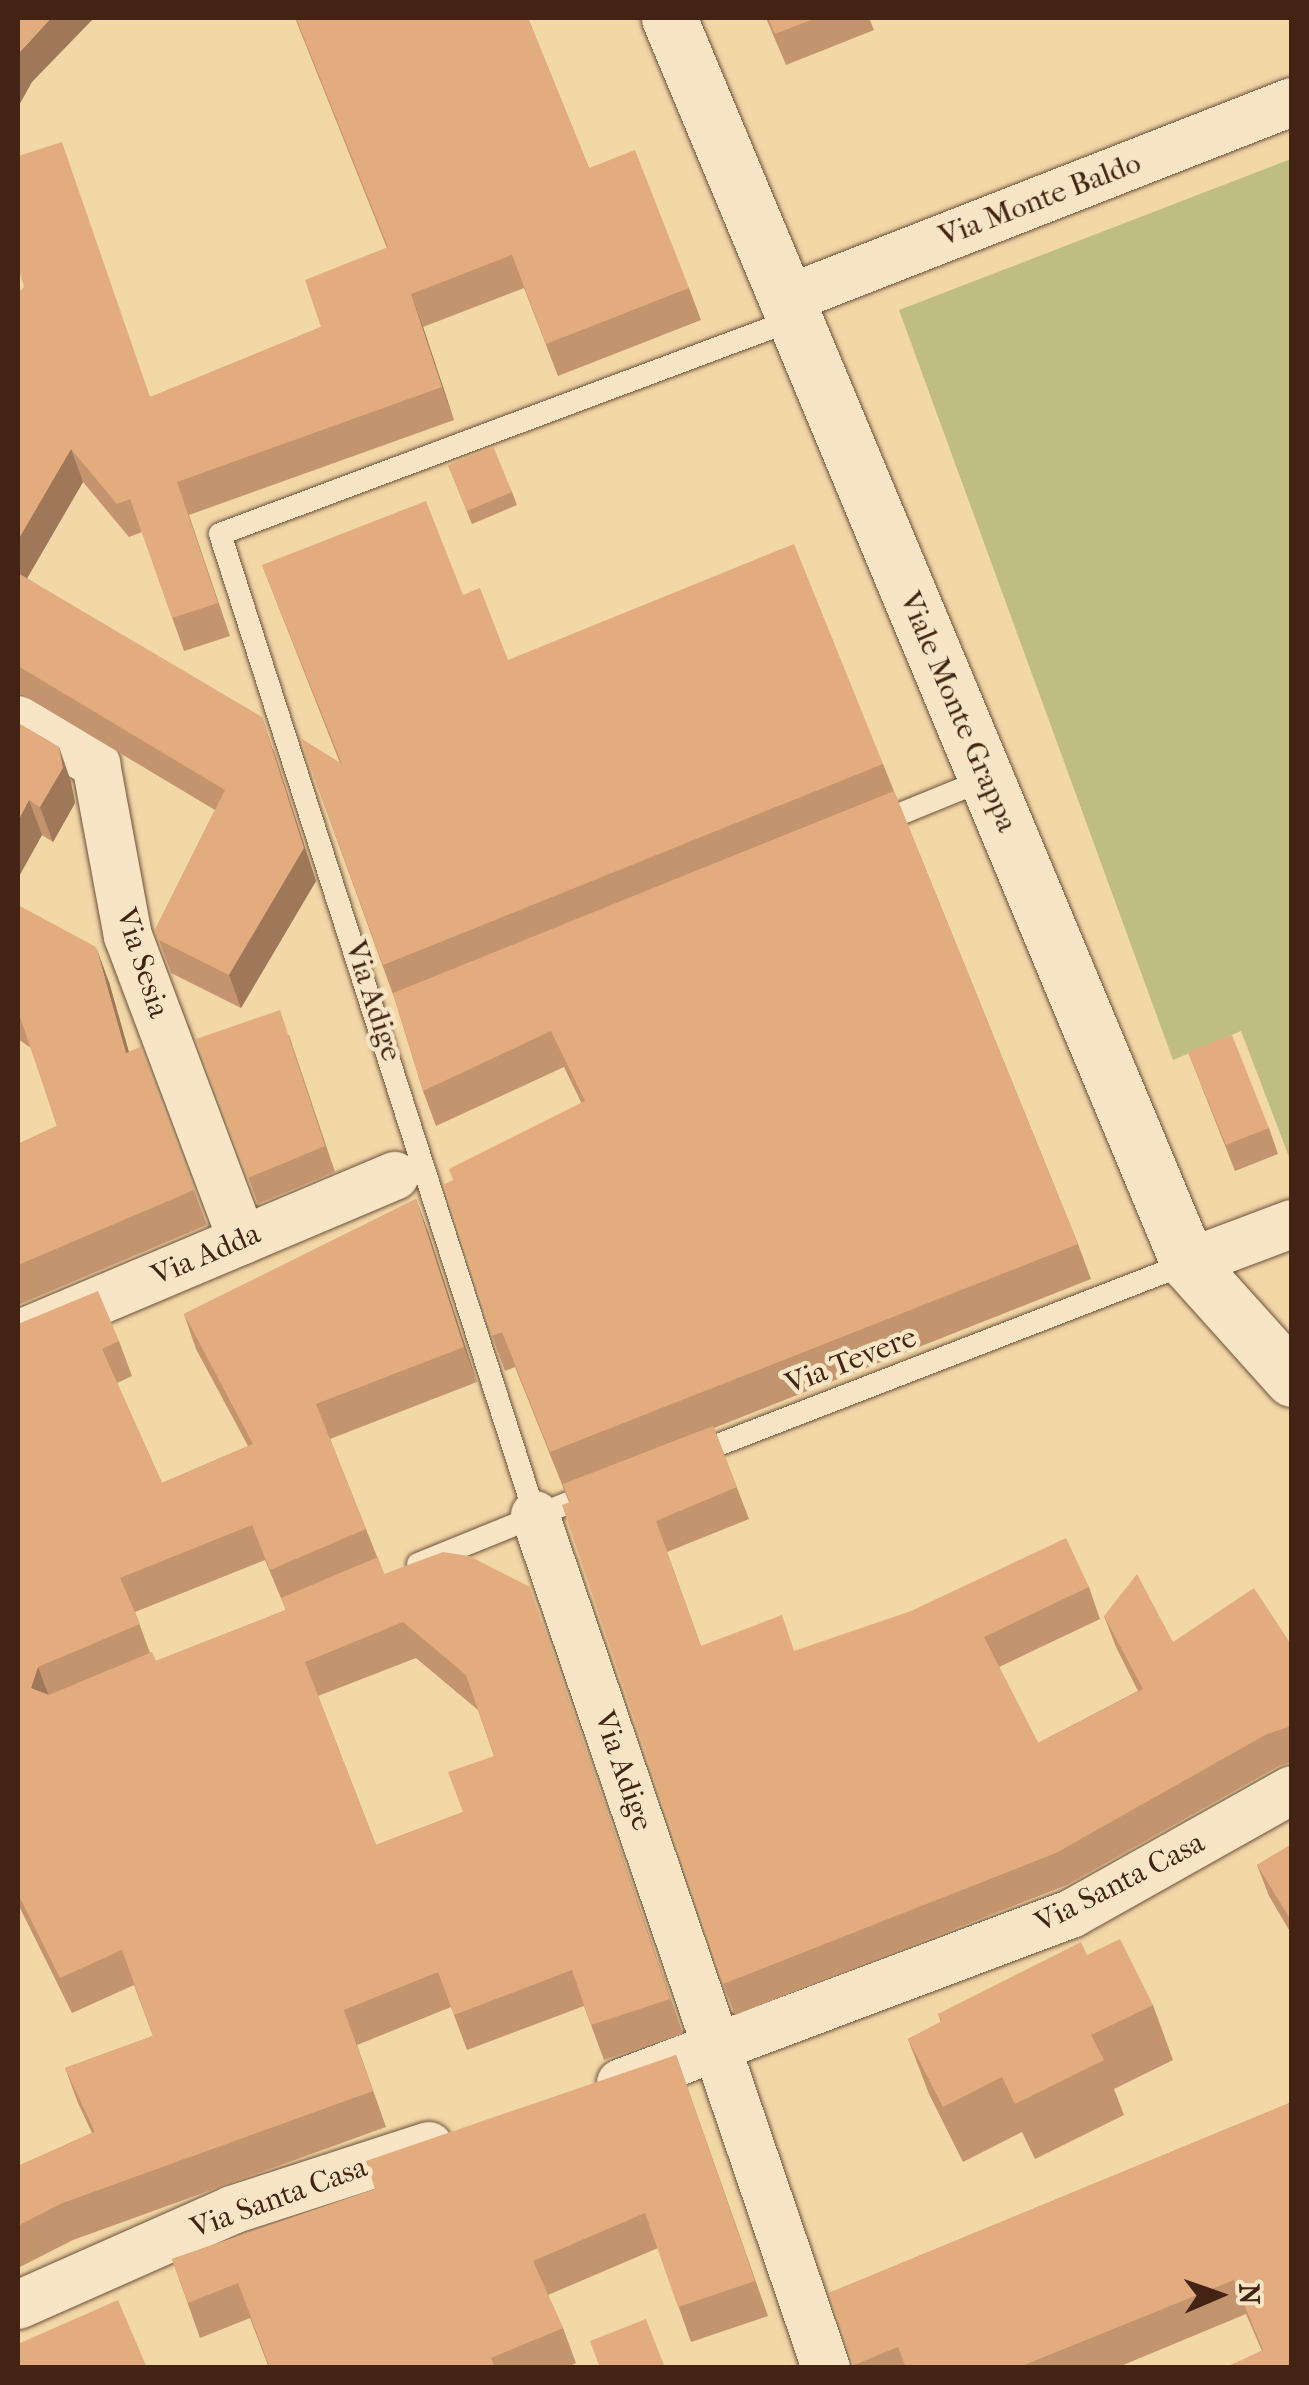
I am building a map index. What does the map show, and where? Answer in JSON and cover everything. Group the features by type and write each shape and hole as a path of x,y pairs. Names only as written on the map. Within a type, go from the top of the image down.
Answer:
{"street":[{"name":"Viale Monte Grappa","path":"668,18 1188,1263 1292,1379"},
{"name":"Via Monte Baldo","path":"792,309 1292,102"},
{"name":"Via Sesia","path":"18,720 96,764 128,936 242,1240"},
{"name":"Via Adda","path":"18,1336 395,1176"},
{"path":"1188,1263 1292,1224"},
{"name":"Via Adige","path":"536,1515 719,2051"},
{"name":"Via Santa Casa","path":"569,2100 719,2051 1070,1914 1292,1790"},
{"path":"719,2051 826,2368"},
{"name":"Via Santa Casa","path":"18,2306 232,2210 475,2131"}],"lane":[{"name":"Via Adige","path":"536,1515 390,1020 220,534 792,309"},
{"path":"858,831 986,779"},
{"name":"Via Tevere","path":"666,1465 1188,1263"},
{"path":"388,1577 610,1486"}],"shaded area":[{"path":"1291,159 1291,1162 1241,1031 1173,1060 899,310"}],"building":[{"path":"18,18 51,18 18,54"},
{"path":"296,18 528,18 589,168 635,150 689,288 546,344 512,255 411,294 442,387 177,482 218,603 172,618 130,499 117,504 71,449 18,540 18,293 24,287 18,267 18,156 62,142 150,397 321,327 305,280 388,247"},
{"path":"768,18 816,18 775,34"},
{"path":"493,446 512,492 467,511 448,465"},
{"path":"426,501 463,595 480,588 508,660 794,544 883,764 383,965 300,738 342,764 262,565"},
{"path":"18,573 262,717 304,848 229,975 159,940 155,930 225,790 18,666"},
{"path":"18,723 59,747 63,768 40,807 29,800 18,821"},
{"path":"894,791 1078,1244 550,1452 502,1332 492,1336 443,1185 453,1180 449,1169 585,1101 551,1031 423,1091 393,993"},
{"path":"18,905 96,947 126,1053 141,1047 194,1190 18,1265 18,1144 57,1126 18,1013"},
{"path":"280,1010 325,1146 248,1178 196,1039"},
{"path":"1232,1035 1269,1128 1226,1145 1188,1052"},
{"path":"416,1199 464,1347 316,1404 366,1529 270,1570 252,1525 120,1578 140,1624 38,1667 31,1688 49,1695 152,1652 156,1661 286,1610 281,1598 378,1557 384,1574 443,1552 469,1556 530,1587 670,1999 591,2025 572,1970 454,2015 438,1972 344,2010 373,2091 60,2204 18,2226 18,2166 95,2132 65,2068 153,2036 122,1950 60,1978 18,1894 18,1324 98,1291 119,1341 102,1349 162,1483 253,1444 184,1314","holes":["403,1622 466,1675 494,1756 448,1772 463,1812 376,1845 305,1662"]},
{"path":"713,1426 737,1487 656,1521 701,1646 782,1615 794,1651 911,1611 1066,1538 1089,1587 984,1637 1038,1743 1143,1689 1104,1616 1137,1574 1173,1642 1254,1588 1292,1646 1292,1726 1267,1734 1056,1853 723,1984 562,1505 570,1502 563,1484"},
{"path":"1292,1844 1292,1922 1257,1865"},
{"path":"1120,1939 1153,2005 1091,2035 1104,2060 1015,2104 1002,2077 943,2107 908,2039 942,2021 938,2014 1081,1942 1087,1955"},
{"path":"676,2055 755,2281 678,2307 645,2213 533,2261 563,2328 491,2358 495,2368 270,2368 238,2283 188,2303 172,2259 375,2189 366,2161"},
{"path":"1292,2102 1292,2368 1224,2368 1263,2350 1234,2280 1017,2368 906,2368 898,2347 854,2365 829,2293"},
{"path":"118,2300 147,2368 18,2368 18,2344"},
{"path":"646,2319 665,2368 600,2368 590,2341"}]}
